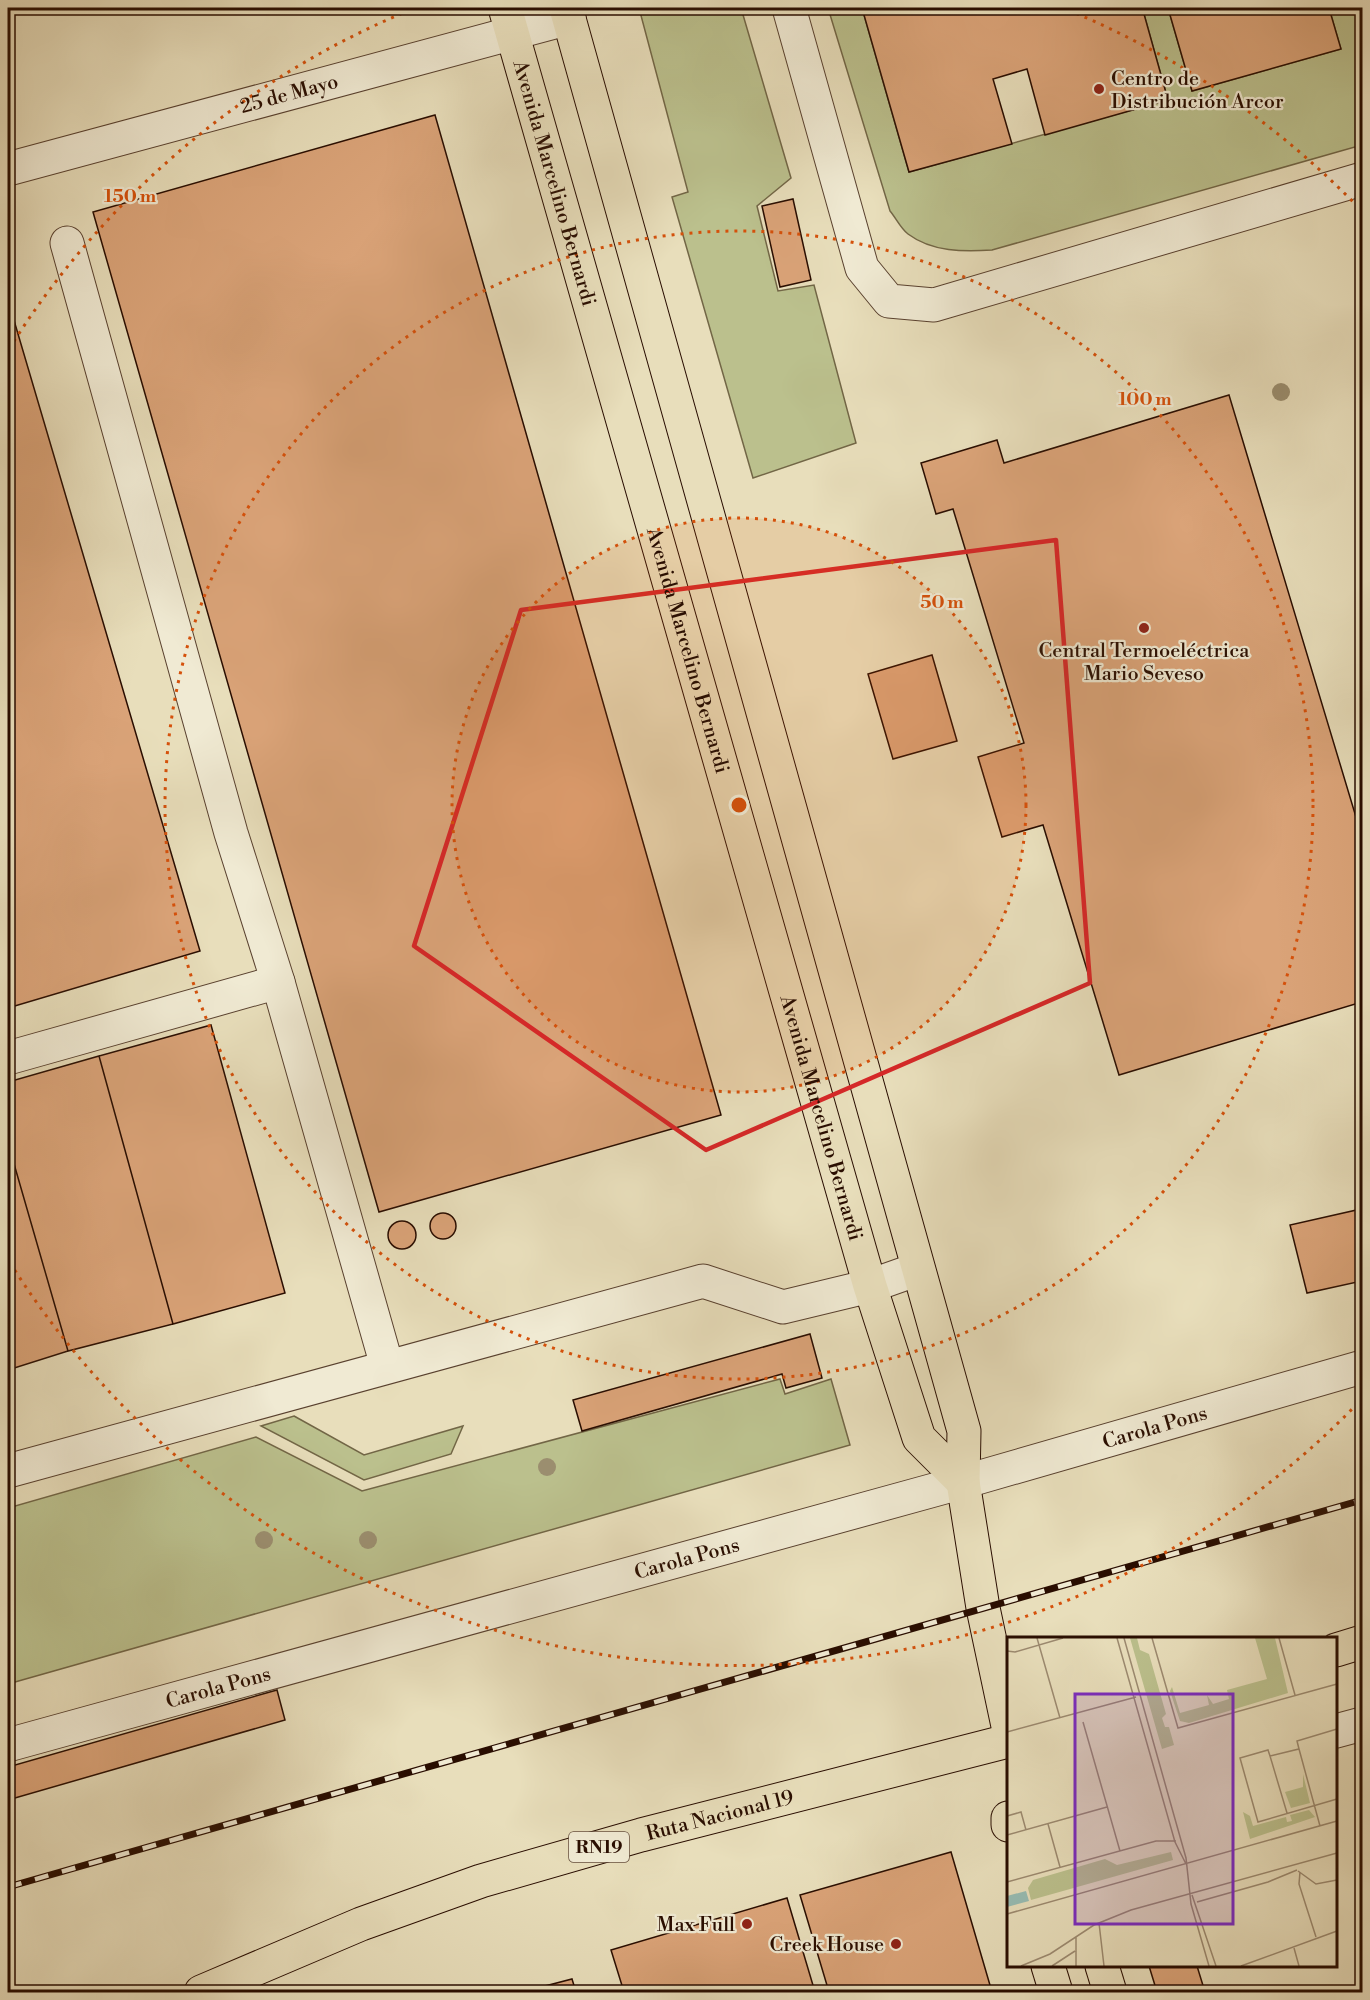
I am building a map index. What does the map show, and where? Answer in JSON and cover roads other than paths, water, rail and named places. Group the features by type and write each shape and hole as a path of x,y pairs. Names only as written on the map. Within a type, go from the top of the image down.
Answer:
{"main road":[{"path":"568,13 964,1431 963,1482 983,1608 1007,1721"},
{"name":"Avenida Marcelino Bernardi","path":"508,21 870,1286 919,1438 963,1482"},
{"path":"1337,1649 1362,1642"},
{"name":"Ruta Nacional 19","path":"204,1992 361,1924 481,1881 641,1835 1007,1741"},
{"path":"1049,1967 1056,1992"},
{"path":"1103,1967 1110,1992"}],"street":[{"path":"789,8 862,268 889,301 934,305 1362,179"},
{"name":"25 de Mayo","path":"8,170 508,21 568,13"},
{"path":"67,243 231,833 278,982 387,1366"},
{"path":"8,1058 278,982"},
{"path":"8,1470 703,1281 783,1307 870,1286 918,1269"},
{"name":"Carola Pons","path":"8,1745 963,1482 1362,1367"},
{"path":"1337,1730 1362,1724"}],"railway":[{"path":"8,1887 1362,1500"}],"place":[{"name":"Centro de Distribución Arcor","path":"1099,89"},
{"name":"Central Termoeléctrica Mario Seveso","path":"1144,628"},
{"name":"Max Full","path":"747,1924"},
{"name":"Creek House","path":"896,1944"}]}
